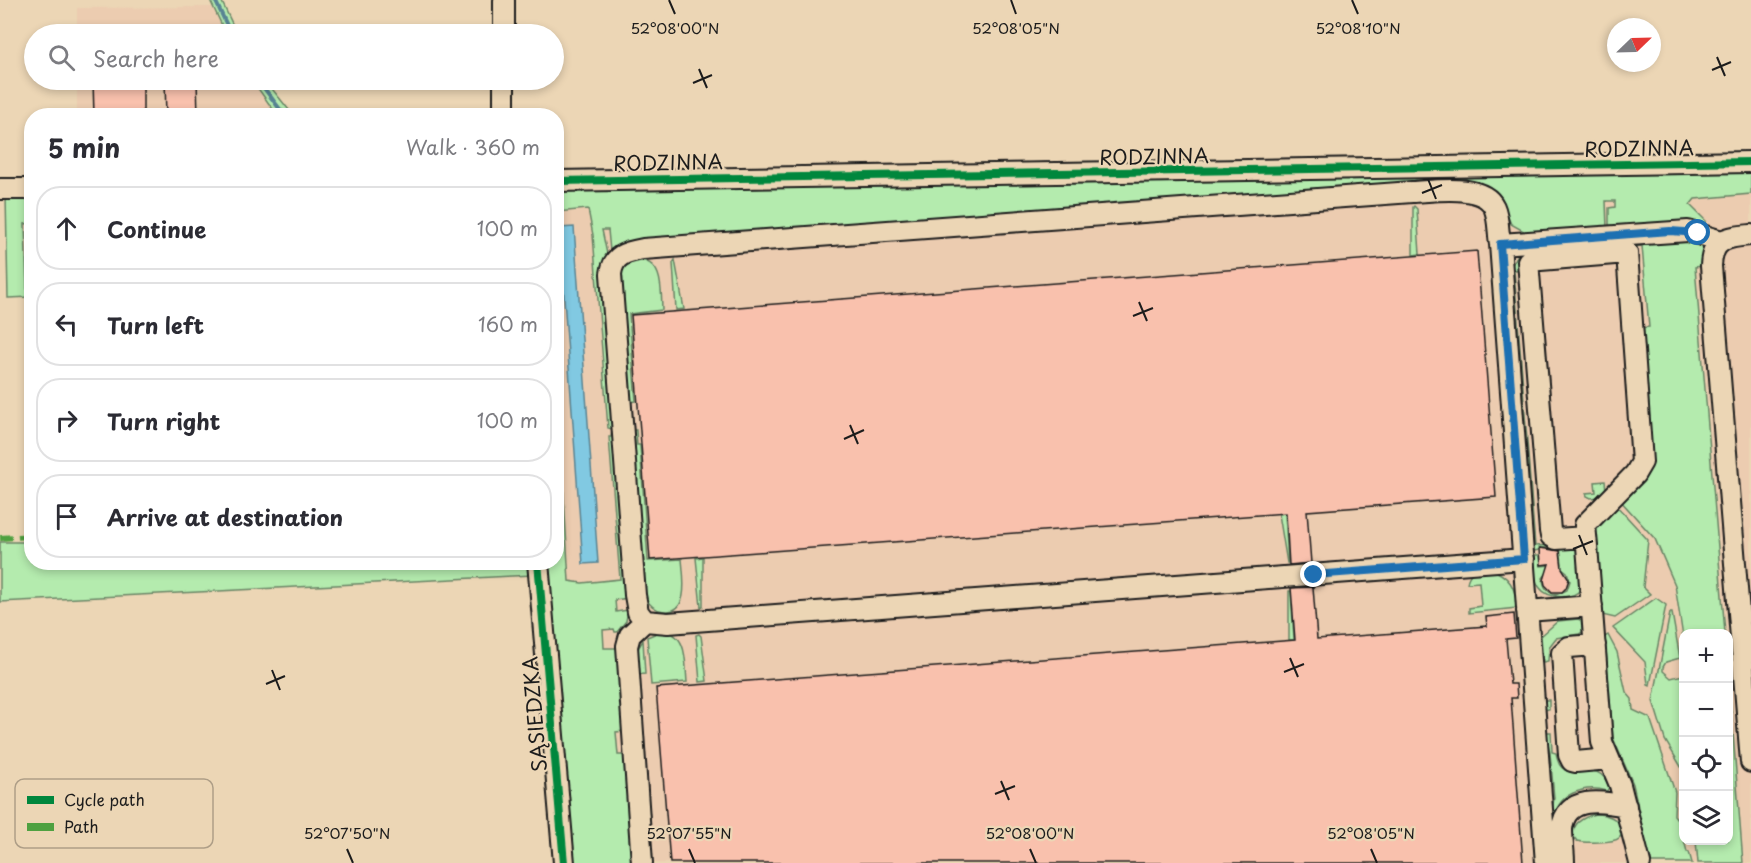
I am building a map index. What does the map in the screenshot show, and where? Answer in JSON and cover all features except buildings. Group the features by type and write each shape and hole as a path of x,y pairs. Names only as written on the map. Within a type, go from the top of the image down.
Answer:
{"street":[{"path":"504,0 504,24"},
{"path":"504,90 504,108"},
{"name":"RODZINNA","path":"564,181 1751,162"},
{"path":"0,189 24,189"},
{"path":"1524,559 668,623 645,621 638,612 635,595 611,274 614,261 626,252 643,249 1378,194 1470,191 1481,193 1494,206 1500,244 1524,559 1546,863"},
{"path":"1500,244 1688,231 1722,241"},
{"path":"1751,235 1732,237 1722,241 1713,252 1711,266 1751,762"},
{"path":"1586,537 1556,539 1551,536 1528,261 1627,253 1642,462 1635,474 1585,525 1592,606 1602,742 1620,784 1640,863"},
{"name":"SĄSIEDZKA","path":"539,570 564,863"},
{"path":"1527,611 1592,606"},
{"path":"642,863 627,646 630,635 645,621"},
{"path":"1595,645 1569,647 1562,653 1569,755 1572,761 1576,762 1609,759"},
{"path":"1564,863 1562,828 1571,810 1579,804 1592,802 1626,806"}],"shaded area":[{"path":"213,7 221,24 77,24 77,8"},
{"path":"77,90 259,90 272,108 77,108"},
{"path":"1751,178 1751,863 1732,863 1730,845 1733,845 1733,629 1714,629 1686,258 1689,179"},
{"path":"1669,180 1684,629 1679,629 1679,845 1719,845 1720,863 581,863 564,560 564,198"},
{"path":"6,203 24,203 24,297 8,298"}],"green space":[{"path":"210,0 221,0 232,24 221,24"},
{"path":"259,90 273,90 287,108 272,108"},
{"path":"1751,167 1751,194 1695,199 1690,205 1706,221 1702,226 1609,229 1609,208 1615,207 1615,201 1606,201 1607,229 1527,233 1511,224 1499,197 1492,190 1483,186 627,243 610,251 608,230 602,230 607,254 603,269 628,598 615,600 616,612 628,610 626,621 617,632 614,629 603,630 604,648 616,648 618,644 625,731 616,732 618,755 626,755 634,863 571,863 547,570 564,570 564,498 569,581 582,583 620,579 609,437 611,437 612,429 608,428 593,235 588,209 564,211 564,186"},
{"path":"24,195 24,297 8,298 6,196"},
{"path":"1413,207 1417,209 1420,254 1413,255"},
{"path":"1685,238 1703,245 1706,251 1703,266 1695,267 1725,629 1682,629 1675,585 1655,539 1619,499 1649,467 1639,328 1649,327 1642,246 1523,255 1524,269 1514,270 1535,546 1569,544 1579,547 1581,589 1577,593 1554,596 1544,592 1538,585 1535,555 1540,555 1541,566 1562,564 1560,547 1539,548 1534,551 1524,423 1521,422 1510,268 1522,252","holes":["1562,568 1567,572 1570,581 1567,590 1556,595 1546,589 1543,578 1550,569"]},
{"path":"637,260 646,261 657,271 661,286 662,310 629,314 636,401 628,402 620,272"},
{"path":"675,260 684,309 676,310 673,263"},
{"path":"631,430 636,430 637,445 640,445 648,561 682,559 684,592 682,600 673,610 664,611 655,608 645,597"},
{"path":"1605,481 1606,491 1600,497 1587,496 1586,493 1596,492 1595,482"},
{"path":"1615,504 1648,540 1643,587 1650,594 1615,618 1602,615 1594,532 1597,524"},
{"path":"1285,513 1288,563 1279,514"},
{"path":"0,542 24,542 24,570 533,570 533,575 0,602"},
{"path":"703,557 703,606 701,607 696,558"},
{"path":"1489,569 1502,575 1510,583 1515,594 1517,608 1469,613 1469,608 1481,606 1479,582 1467,583 1468,579 1475,572"},
{"path":"1289,591 1291,591 1294,640 1289,640"},
{"path":"1656,598 1666,605 1650,685 1645,662 1613,628"},
{"path":"1670,613 1672,613 1679,658 1666,662 1663,671 1671,678 1679,676 1679,763 1665,740 1653,701"},
{"path":"1578,619 1584,622 1585,631 1556,638 1549,647 1548,661 1543,662 1541,636 1558,621"},
{"path":"662,631 677,637 681,642 684,649 687,682 651,685 647,637"},
{"path":"699,634 707,681 700,682 696,635"},
{"path":"1608,635 1617,652 1626,692 1632,699 1633,710 1650,718 1675,792 1674,815 1679,822 1679,845 1685,845 1692,863 1650,863 1633,784 1613,738 1605,637"},
{"path":"643,640 645,674 635,675 636,652"},
{"path":"1733,660 1735,660 1737,680 1733,680"},
{"path":"1542,682 1544,700 1549,700 1549,709 1544,710"},
{"path":"1545,726 1546,732 1551,732 1552,752 1556,753 1559,764 1565,770 1596,772 1603,777 1609,787 1607,791 1581,790 1573,793 1560,804 1554,821 1557,863 1551,818 1554,798"},
{"path":"1733,733 1743,863 1698,863 1696,845 1733,845"},
{"path":"1595,814 1608,816 1618,822 1622,830 1620,837 1605,842 1577,841 1573,836 1574,828 1583,819"}],"water":[{"path":"574,227 598,563 583,564 564,298 564,228"}],"waterway":[{"path":"215,0 226,24"},
{"path":"266,90 279,108"},
{"path":"612,170 689,169"}],"marked path":[{"path":"0,538 24,536"}],"cycle path":[{"path":"564,181 1751,162"},
{"path":"539,570 564,863"}],"route":[{"path":"1314,575 1524,559 1500,244 1670,231 1698,233"}]}
